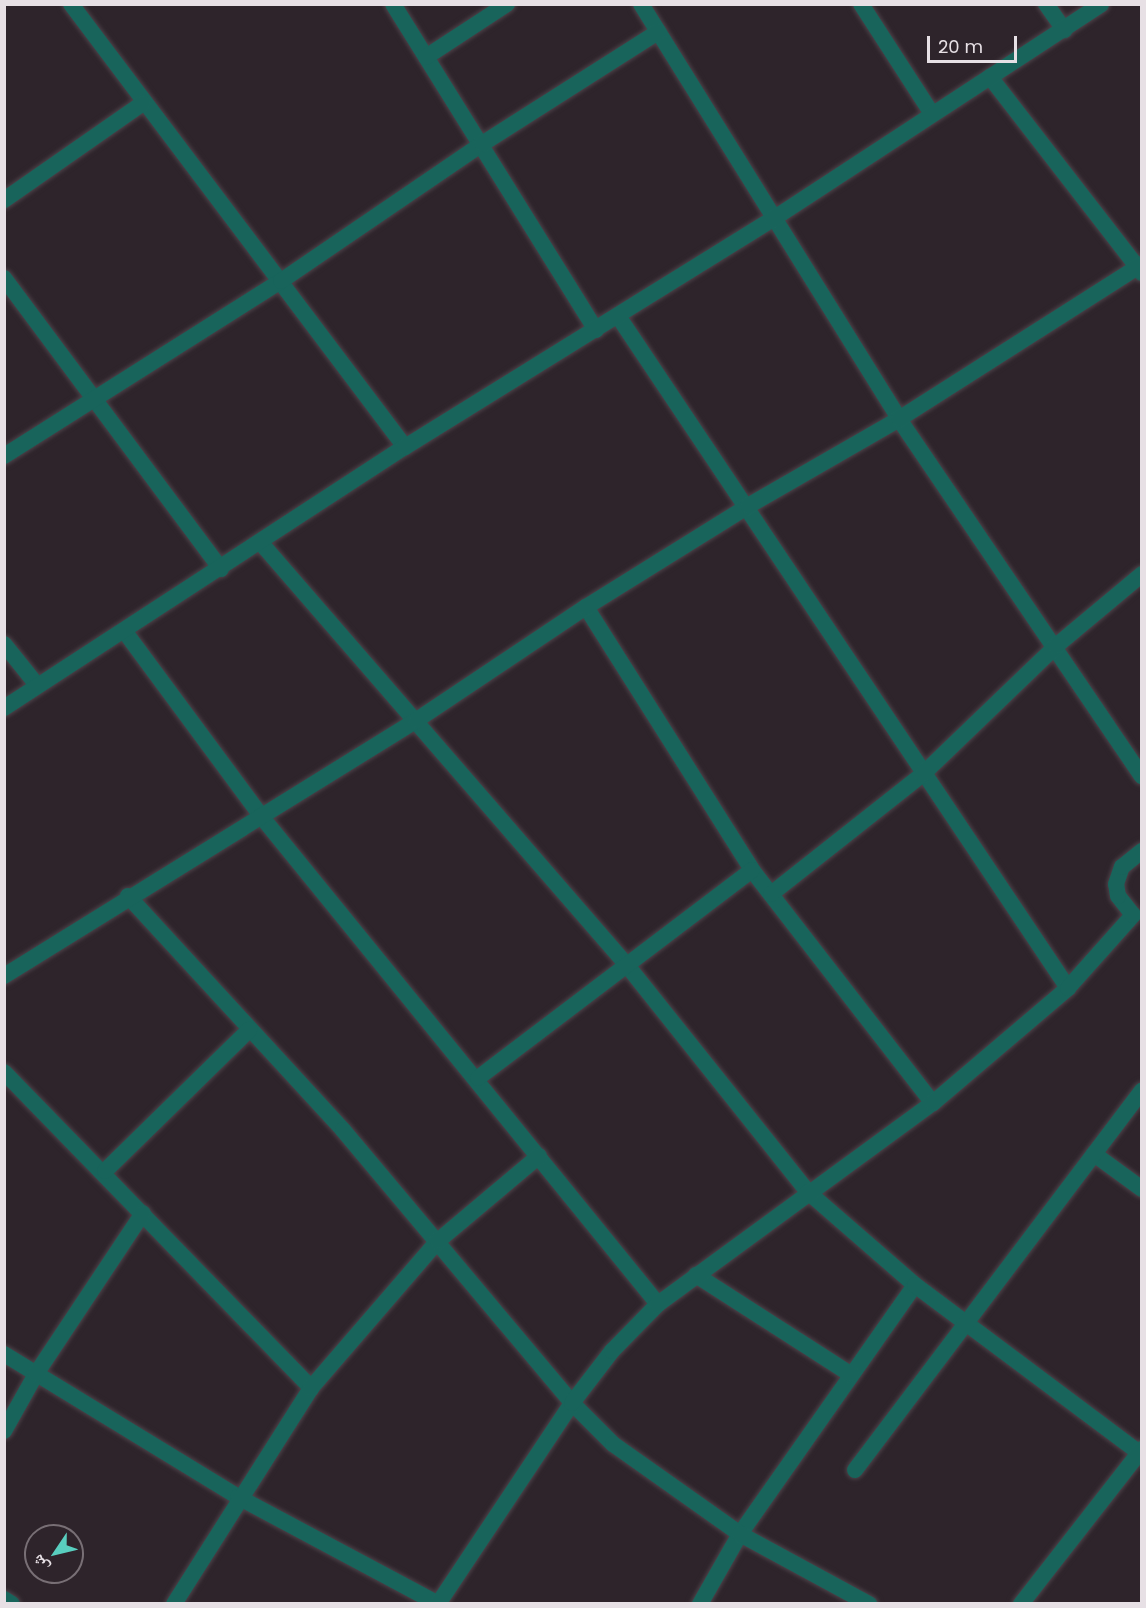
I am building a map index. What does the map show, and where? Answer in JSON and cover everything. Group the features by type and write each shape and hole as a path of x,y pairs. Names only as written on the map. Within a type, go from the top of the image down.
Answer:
{"street":[{"path":"71,4 143,103 281,281 405,447"},
{"path":"393,4 596,330"},
{"path":"426,57 507,4"},
{"path":"641,4 772,219 899,419 1056,646 1142,776"},
{"path":"861,4 932,112"},
{"path":"1046,4 1064,30"},
{"path":"4,708 37,685 125,632 405,447 772,219 932,112 1064,30 1101,4"},
{"path":"4,456 93,397 281,281 482,144 658,32"},
{"path":"4,976 128,896 417,720 586,607 748,506 899,419 1140,268 990,77"},
{"path":"4,200 143,103"},
{"path":"4,278 221,568"},
{"path":"618,316 748,506 923,774 1068,988"},
{"path":"261,543 417,720 626,964 808,1192 915,1285 1141,1452 1021,1604"},
{"path":"771,894 923,774 1056,646 1142,574"},
{"path":"586,607 752,870 933,1103"},
{"path":"125,632 261,816 478,1078 658,1304"},
{"path":"4,644 37,685"},
{"path":"4,1354 238,1497 438,1604 572,1403 612,1351 658,1304 808,1192 933,1103 1068,988 1137,918 1118,896 1116,884 1122,867 1142,851"},
{"path":"478,1078 752,870"},
{"path":"128,896 343,1130 572,1403 613,1444 740,1534 869,1604"},
{"path":"105,1171 249,1030"},
{"path":"4,1072 105,1171 311,1388"},
{"path":"855,1470 1142,1090"},
{"path":"1094,1155 1142,1189"},
{"path":"174,1604 238,1497 311,1388 438,1241 539,1156"},
{"path":"4,1431 36,1374 143,1213"},
{"path":"696,1275 850,1374"},
{"path":"700,1604 740,1534 850,1374 915,1285"},
{"path":"4,1599 12,1604"}]}
